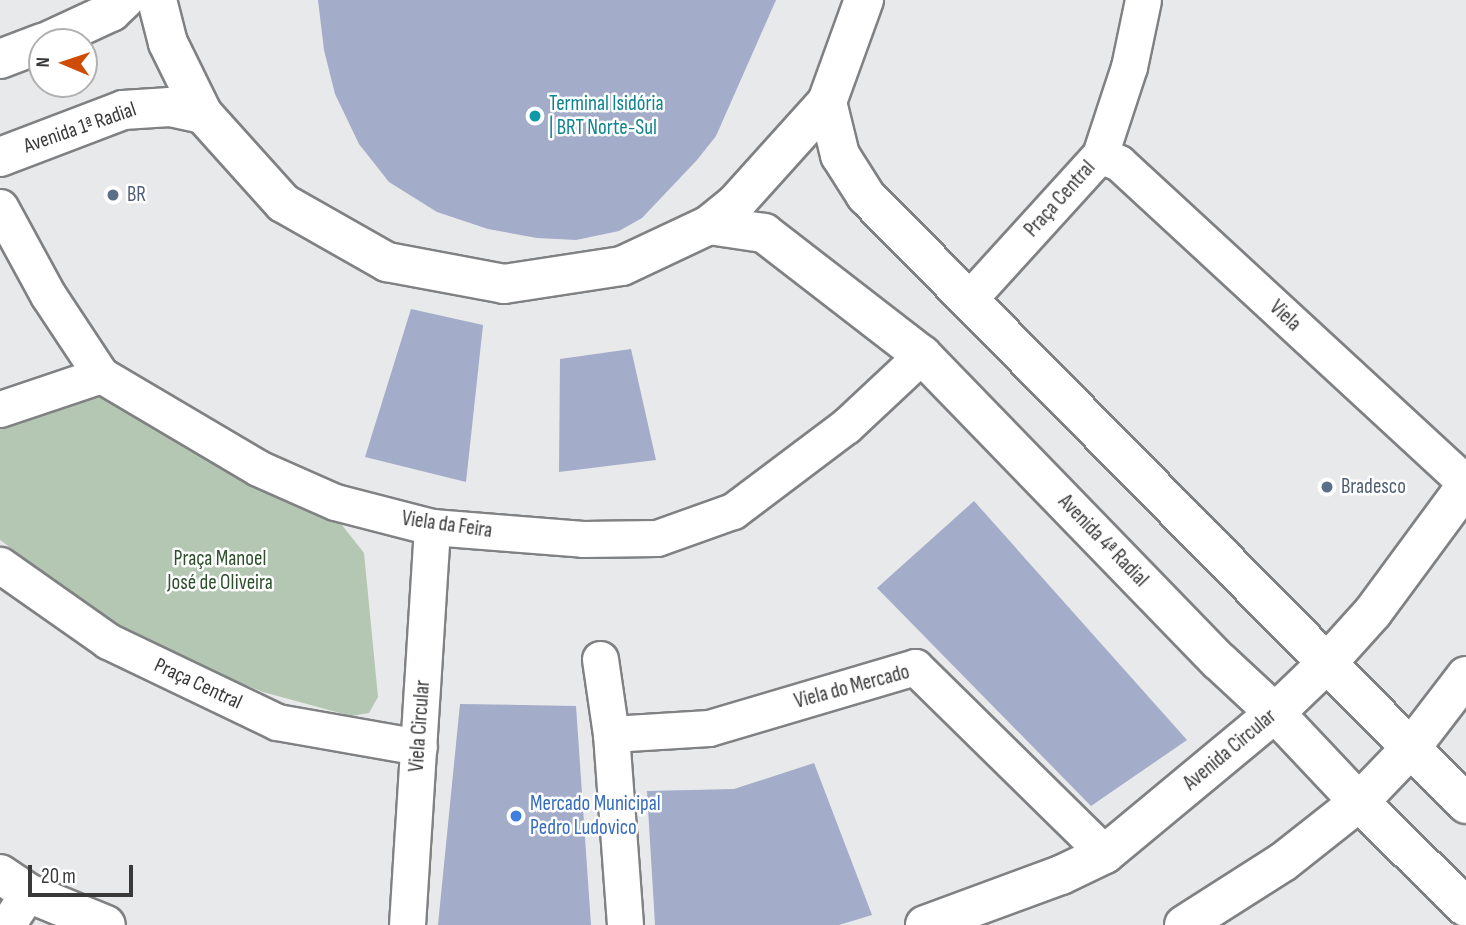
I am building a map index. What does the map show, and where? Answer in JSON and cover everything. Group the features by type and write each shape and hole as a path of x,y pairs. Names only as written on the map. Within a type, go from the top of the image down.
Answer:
{"main road":[{"path":"82,28 111,12 124,0"},
{"path":"157,0 168,43 203,114 283,203 387,262 504,284 622,266 709,225 736,204 770,170 827,102 864,0"},
{"path":"0,59 28,49"},
{"path":"827,102 840,155 866,196 1466,804"},
{"name":"Avenida 1ª Radial","path":"0,156 123,110 170,107 203,114"},
{"name":"Avenida 4ª Radial","path":"709,225 765,233 922,355 1219,661 1275,713 1359,802 1466,907"},
{"name":"Avenida Circular","path":"925,925 1061,875 1105,854 1275,713 1328,662 1373,612 1466,484"},
{"path":"1184,925 1283,862 1359,802 1410,749 1466,676"},
{"path":"14,883 106,925"}],"street":[{"name":"Praça Central","path":"968,300 1100,155 1129,67 1143,0"},
{"name":"Viela","path":"1100,155 1119,163 1466,484"},
{"name":"Viela da Feira","path":"0,206 48,295 101,375 258,468 335,502 432,527 583,539 657,538 733,511 846,426 922,355"},
{"path":"0,409 101,375"},
{"name":"Viela Circular","path":"407,925 432,527"},
{"name":"Praça Central","path":"0,565 108,640 278,722 419,747"},
{"path":"600,659 611,734 625,925"},
{"name":"Viela do Mercado","path":"611,734 709,727 915,667 1105,854"},
{"path":"7,925 14,883"}],"green space":[{"name":"Praça Manoel José de Oliveira","path":"95,395 114,397 215,463 342,525 364,553 378,697 369,713 351,716 263,692 180,658 103,616 0,540 0,423"}],"building":[{"name":"Terminal Isidória | BRT Norte-Sul","path":"318,0 776,0 716,136 697,160 642,218 619,231 576,240 537,238 488,229 437,212 389,182 359,144 335,94 324,50"},
{"path":"411,309 483,325 466,482 365,457"},
{"path":"631,349 656,460 559,472 560,359"},
{"path":"974,501 1187,740 1091,806 877,588"},
{"name":"Mercado Municipal Pedro Ludovico","path":"460,704 576,706 591,925 438,925"},
{"path":"814,763 872,915 839,925 655,925 647,791 734,789"}],"place":[{"name":"Terminal Isidória | BRT Norte-Sul","path":"535,116"},
{"name":"BR","path":"113,195"},
{"name":"Bradesco","path":"1327,487"},
{"name":"Mercado Municipal Pedro Ludovico","path":"516,816"}]}
